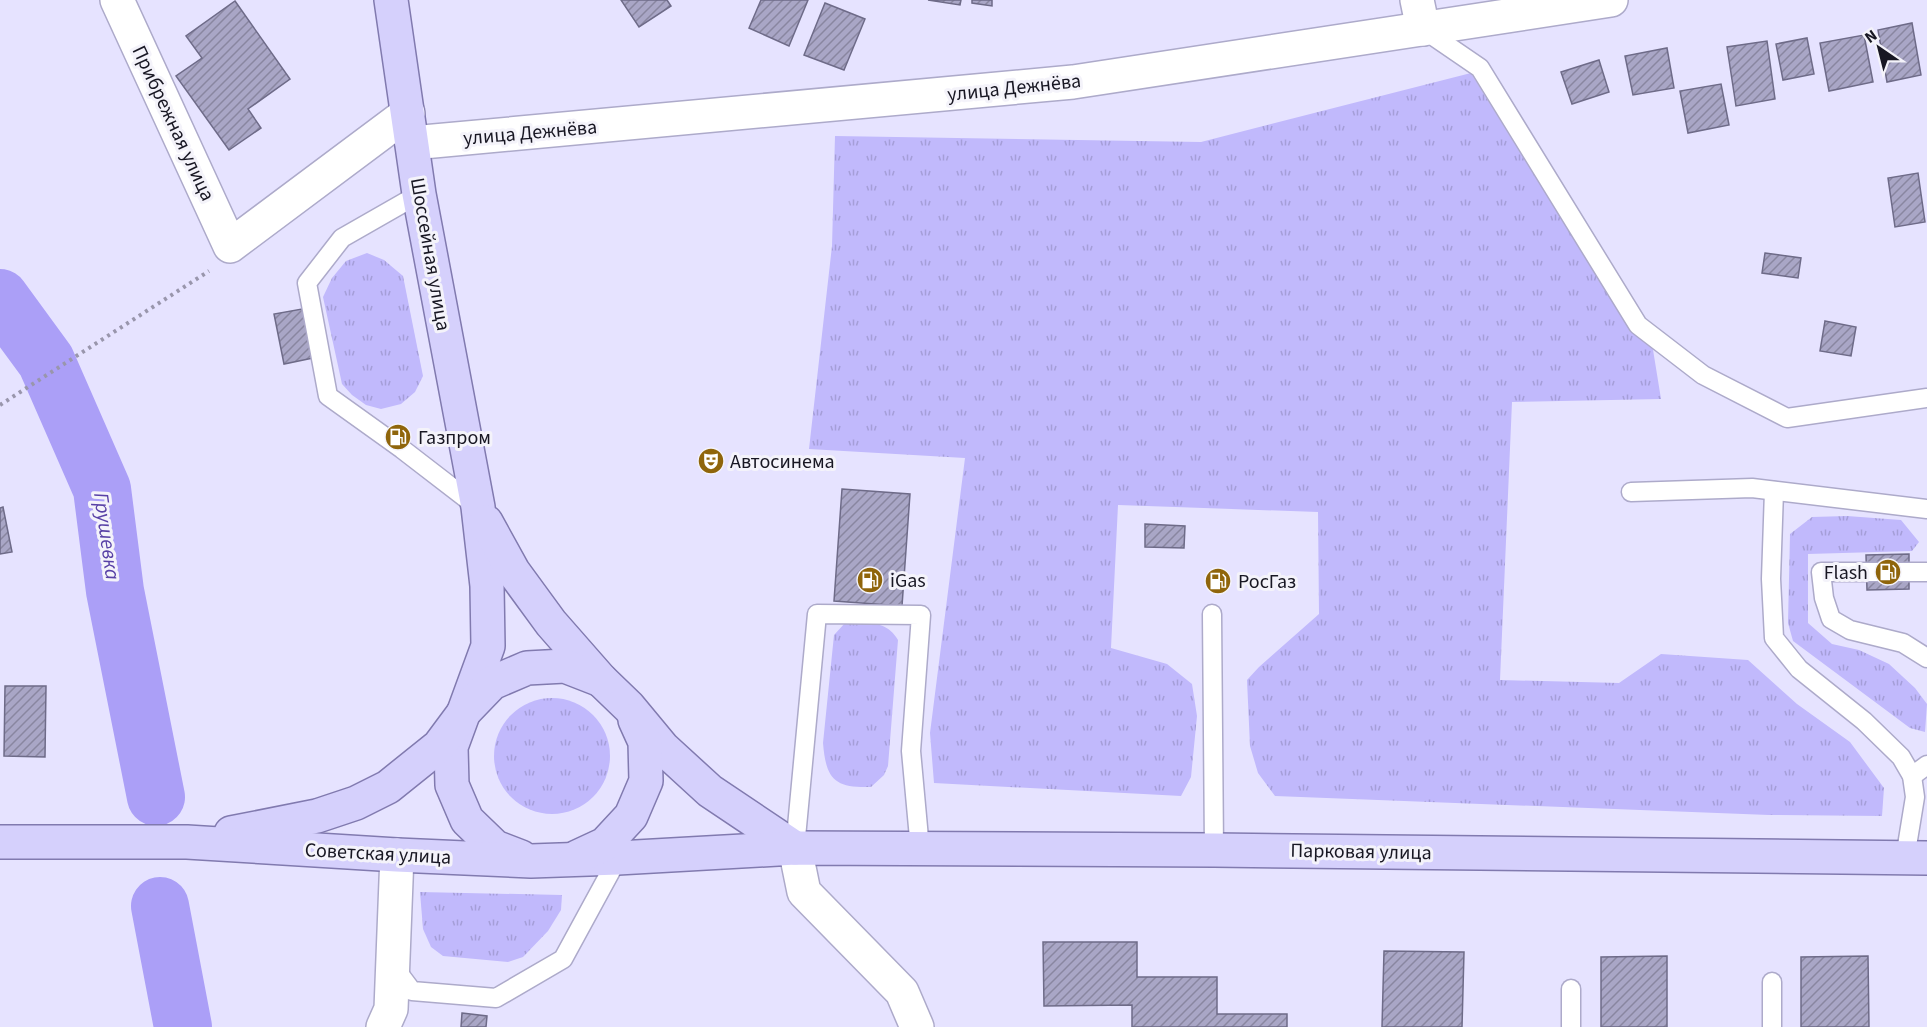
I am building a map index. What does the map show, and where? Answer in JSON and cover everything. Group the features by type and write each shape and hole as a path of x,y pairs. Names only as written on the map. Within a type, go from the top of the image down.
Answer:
{"main road":[{"name":"Шоссейная улица","path":"391,0 419,194 478,507"},
{"path":"478,507 513,571 551,623 629,707 663,748 710,791 795,848"},
{"path":"478,507 487,586 488,646 451,747 452,785 467,820 495,847 531,861"},
{"path":"465,711 492,683 527,668 566,666 602,680"},
{"path":"569,860 605,844 631,816 642,790 645,781 645,742 629,707"},
{"name":"Советская улица","path":"187,842 317,816 356,803 388,787 439,746 465,711"},
{"name":"Советская улица","path":"0,842 187,842 531,861 618,858"},
{"name":"Парковая улица","path":"618,858 795,848 1916,858"}],"street":[{"name":"Прибрежная улица","path":"117,0 230,246"},
{"name":"улица Дежнёва","path":"410,128 1073,82 1420,14 1611,0"},
{"path":"230,246 410,128"},
{"path":"795,848 804,892 902,992 917,1027"},
{"path":"383,1027 391,1009 397,855"}],"lane":[{"path":"1420,14 1480,68 1638,325 1703,375 1787,418 1927,398"},
{"path":"419,194 342,238 308,283 328,396 478,507"},
{"path":"1631,492 1752,488 1927,508"},
{"path":"1774,491 1771,579 1774,638 1799,669 1864,721 1901,758 1912,776 1915,796 1916,858"},
{"path":"1927,572 1821,572 1824,598 1831,619 1850,630 1903,643 1927,658"},
{"path":"795,848 817,614 921,615 911,751 920,849"},
{"path":"1212,614 1214,850"},
{"path":"1912,776 1927,765"},
{"path":"393,965 412,991 496,998 563,958 618,858"},
{"path":"1772,982 1772,1027"},
{"path":"1571,989 1571,1027"}],"path":[{"path":"0,405 209,272 230,246"}],"green space":[{"path":"1471,73 1574,239 1649,325 1661,399 1512,402 1500,680 1619,683 1661,654 1748,660 1797,704 1850,742 1884,788 1882,816 1769,815 1275,796 1258,773 1250,746 1247,680 1319,614 1318,512 1118,505 1111,648 1167,664 1192,684 1197,716 1191,777 1181,796 934,783 930,733 965,458 809,449 832,246 835,136 1201,142"},
{"path":"367,253 384,260 403,276 423,376 415,392 401,404 381,409 366,405 342,384 323,297 332,278 346,261"},
{"path":"1847,516 1901,520 1919,542 1912,551 1808,554 1808,623 1832,644 1859,650 1889,664 1915,688 1927,704 1925,732 1910,728 1793,641 1788,623 1790,534 1812,517"},
{"path":"845,623 881,625 888,628 898,640 888,766 884,775 871,787 849,786 841,783 830,773 824,756 823,743 834,635"},
{"path":"552,698 574,703 593,715 605,734 610,756 605,778 593,797 574,809 552,814 530,809 511,797 499,778 494,756 499,734 511,715 530,703"},
{"path":"420,892 562,895 561,910 548,931 523,957 508,962 443,956 431,947 423,929"}],"building":[{"path":"621,0 667,0 671,6 639,27"},
{"path":"761,0 808,0 789,46 749,28"},
{"path":"928,0 961,0 960,5"},
{"path":"972,0 992,0 992,6 972,3"},
{"path":"235,1 290,79 248,109 261,128 229,150 176,76 202,58 186,36"},
{"path":"825,3 865,19 844,70 804,55"},
{"path":"1912,23 1921,75 1887,82 1878,30"},
{"path":"1864,35 1873,82 1829,91 1820,43"},
{"path":"1807,38 1814,74 1783,80 1776,44"},
{"path":"1767,41 1775,99 1736,106 1727,47"},
{"path":"1667,48 1674,88 1633,95 1625,56"},
{"path":"1599,60 1609,92 1572,104 1561,72"},
{"path":"1721,84 1729,125 1688,133 1680,91"},
{"path":"1918,173 1925,222 1895,227 1888,178"},
{"path":"1765,253 1801,258 1798,278 1762,273"},
{"path":"313,307 323,356 284,364 274,314"},
{"path":"1825,321 1856,327 1851,356 1820,351"},
{"path":"842,489 910,494 902,606 834,601"},
{"path":"3,507 12,552 0,554 0,508"},
{"path":"1145,524 1185,526 1184,548 1145,547"},
{"name":"Flash","path":"1909,554 1909,589 1867,590 1866,555"},
{"path":"5,686 46,686 45,757 4,756"},
{"path":"1043,942 1137,942 1137,977 1217,977 1217,1014 1287,1014 1287,1027 1132,1027 1132,1005 1044,1006"},
{"path":"1384,951 1464,952 1462,1027 1382,1027"},
{"path":"1667,956 1667,1027 1601,1027 1601,957"},
{"path":"1868,956 1869,1027 1801,1027 1801,957"},
{"path":"462,1013 487,1016 486,1027 461,1027"}],"waterway":[{"name":"Грушевка","path":"0,298 46,361 102,489 115,591 156,797"},
{"name":"Грушевка","path":"160,906 183,1027"}],"place":[{"name":"Газпром","path":"398,437"},
{"name":"Автосинема","path":"711,461"},
{"name":"Flash","path":"1888,572"},
{"name":"iGas","path":"870,580"},
{"name":"РосГаз","path":"1218,581"}]}
